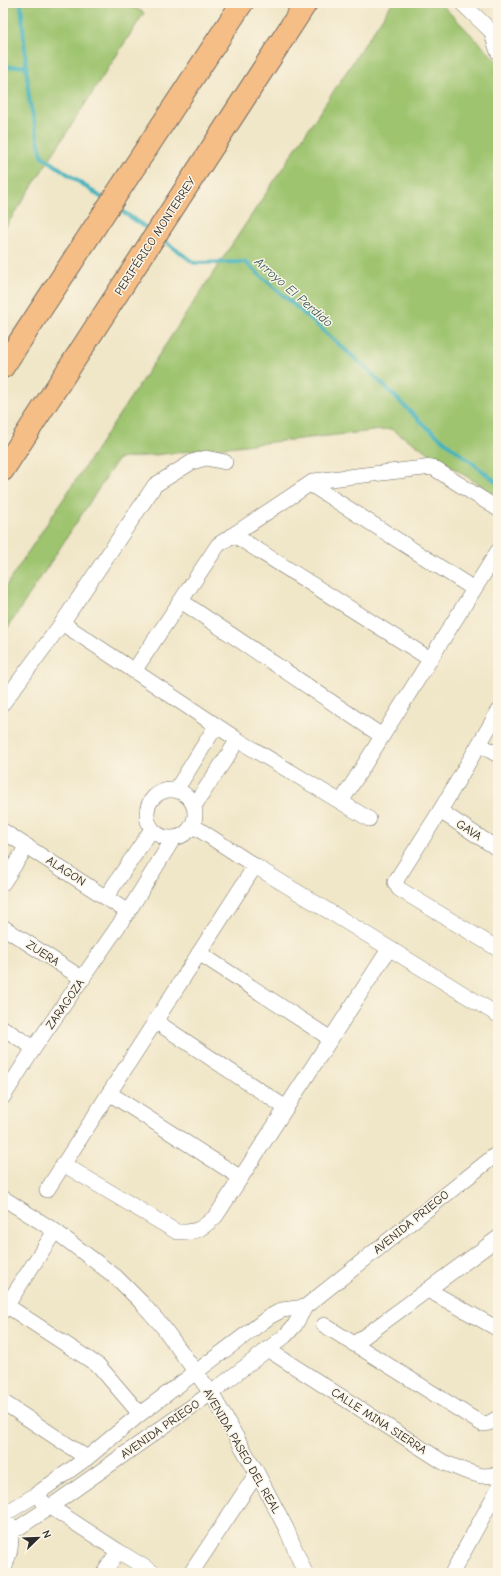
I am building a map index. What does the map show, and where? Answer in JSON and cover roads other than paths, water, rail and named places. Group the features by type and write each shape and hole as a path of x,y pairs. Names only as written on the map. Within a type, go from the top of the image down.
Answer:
{"highway":[{"path":"3,367 242,3"},
{"name":"PERIFÉRICO MONTERREY","path":"3,470 306,3"}],"street":[{"path":"462,3 495,28 498,52"},
{"path":"3,703 62,623 155,485 192,462 206,458 225,462"},
{"path":"134,671 218,545 314,481 432,467 498,509"},
{"path":"310,484 474,589"},
{"path":"234,535 430,659"},
{"path":"341,802 498,551"},
{"path":"181,601 382,736"},
{"path":"62,623 216,726 369,819"},
{"path":"498,712 440,811 395,882 399,889 498,949"},
{"path":"176,790 216,726"},
{"path":"194,806 238,740"},
{"path":"479,744 498,755"},
{"path":"176,790 184,793 194,806 196,815 192,825 185,834 173,839 158,835 148,822 147,813 149,805 153,798 164,791 176,790"},
{"name":"GAVA","path":"440,811 498,849"},
{"path":"192,825 254,866 498,1016"},
{"path":"106,897 152,829"},
{"name":"ALAGON","path":"3,831 128,912"},
{"name":"ZARAGOZA","path":"3,1096 34,1048 128,912 173,839"},
{"path":"3,883 27,846"},
{"path":"47,1190 254,866"},
{"name":"ZUERA","path":"3,927 82,979"},
{"path":"63,1164 177,1232 193,1232 203,1227 216,1216 389,949"},
{"path":"199,953 331,1039"},
{"path":"155,1021 286,1108"},
{"path":"3,1028 34,1048"},
{"path":"109,1093 241,1178"},
{"name":"AVENIDA PRIEGO","path":"8,1535 211,1393 290,1330 305,1307 498,1153"},
{"name":"AVENIDA PASEO DEL REAL","path":"3,1198 54,1231 116,1277 163,1328 197,1372 211,1393 257,1473 286,1528 305,1573"},
{"path":"54,1231 5,1308 99,1366 140,1414"},
{"path":"354,1344 498,1238"},
{"path":"428,1290 498,1329"},
{"name":"AVENIDA PRIEGO","path":"7,1513 34,1496 87,1458 140,1414 272,1315 282,1310 305,1307"},
{"path":"324,1325 482,1424 489,1423 498,1418"},
{"name":"CALLE MINA SIERRA","path":"267,1349 443,1462 482,1476 498,1475"},
{"path":"3,1402 87,1458"},
{"path":"191,1573 257,1473"},
{"path":"452,1573 498,1489"},
{"path":"34,1496 154,1573"},
{"path":"3,1573 9,1556 7,1513"},
{"path":"104,1573 118,1551"}],"waterway":[{"name":"Arroyo El Perdido","path":"21,3 29,99 42,156 105,200"},
{"path":"5,67 27,66"},
{"name":"Arroyo El Perdido","path":"116,207 151,231"},
{"name":"Arroyo El Perdido","path":"162,239 194,263 245,262 366,368 425,426 498,483"}]}
